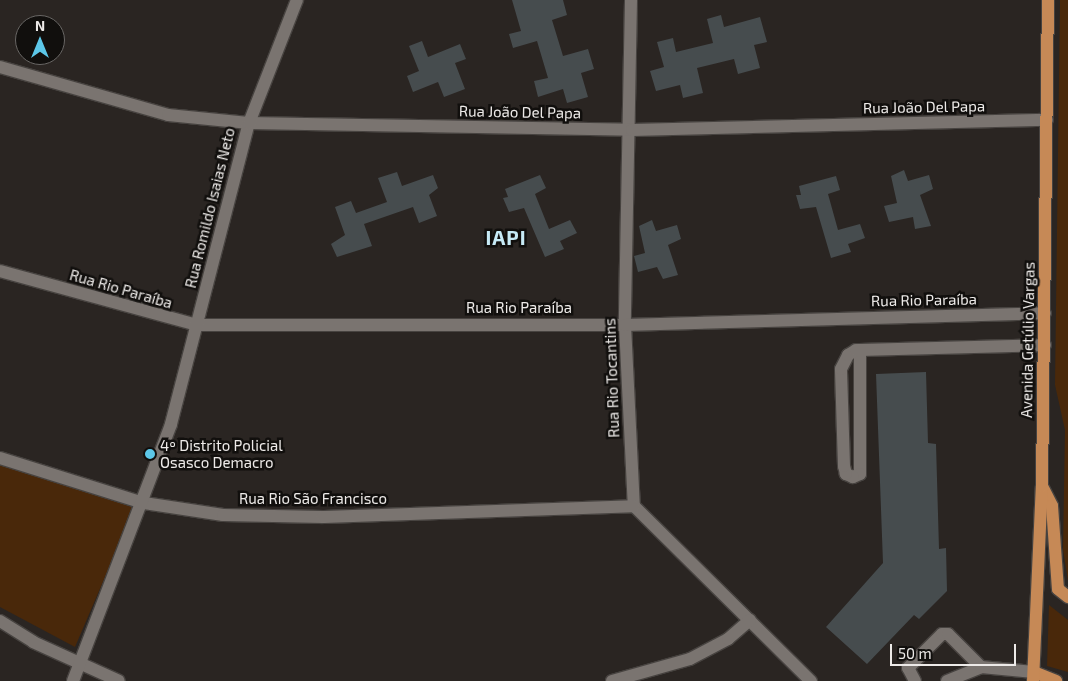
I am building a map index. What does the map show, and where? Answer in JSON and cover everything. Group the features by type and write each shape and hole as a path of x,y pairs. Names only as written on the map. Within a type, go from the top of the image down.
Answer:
{"main road":[{"name":"Avenida Getúlio Vargas","path":"1034,676 1042,486 1048,0"},
{"path":"1042,486 1052,506 1058,589 1068,598"},
{"path":"1034,676 1056,681"}],"street":[{"name":"Rua Romildo Isaias Neto","path":"73,681 144,503 172,424 249,123 297,0"},
{"name":"Rua Rio Tocantins","path":"632,0 632,130 626,325 634,506"},
{"name":"Rua João Del Papa","path":"0,67 168,116 249,123 632,130 1047,120"},
{"name":"Rua Rio Paraíba","path":"0,271 198,325 626,325 1045,314"},
{"path":"860,350 860,474 853,477 846,474 844,466 841,369 848,355 860,350 1044,345"},
{"name":"Rua Rio São Francisco","path":"0,458 144,503 269,518 634,506"},
{"path":"634,506 811,681"},
{"path":"612,681 690,659 728,639 750,620"},
{"path":"0,621 81,664 119,681"},
{"path":"915,681 908,668 942,634 948,634 980,667"},
{"path":"947,681 980,667 1034,676"}],"shaded area":[{"path":"1060,0 1068,0 1068,581 1063,549 1065,430 1055,385"},
{"path":"0,463 135,507 75,647 0,607"},
{"path":"1049,605 1068,620 1068,672 1047,666"}],"building":[{"path":"512,0 563,0 567,15 552,20 563,56 588,49 594,69 581,73 588,97 567,103 563,89 538,97 534,81 548,78 537,41 513,48 509,34 521,31"},
{"path":"721,15 724,27 760,17 767,42 754,45 760,68 738,74 734,59 697,68 703,93 683,98 680,85 656,91 650,71 664,67 657,42 673,38 676,52 713,43 707,19"},
{"path":"422,41 428,57 460,44 466,59 455,63 465,89 444,97 438,82 413,92 407,76 419,71 409,46"},
{"path":"904,170 908,181 929,175 933,189 920,195 931,226 915,229 913,217 889,222 884,206 897,203 891,176"},
{"path":"397,172 402,186 433,175 438,188 429,195 437,216 419,223 413,207 364,224 372,246 337,257 331,244 345,235 335,207 351,201 356,213 387,202 378,178"},
{"path":"540,175 546,188 535,194 549,229 570,220 577,233 560,241 564,249 545,257 524,208 509,212 503,198 508,197 505,189"},
{"path":"836,176 840,190 828,194 838,230 860,224 865,238 848,244 851,252 831,258 816,207 800,209 796,195 801,195 799,186"},
{"path":"652,220 656,231 677,225 681,239 668,245 678,275 663,279 657,267 638,272 634,256 645,253 639,226"},
{"path":"926,372 928,443 936,444 939,549 946,548 947,591 919,619 914,615 867,664 826,627 883,563 876,374"}],"place":[{"name":"4º Distrito Policial Osasco Demacro","path":"150,454"}],"district":[{"name":"IAPI","path":"506,237"}]}
